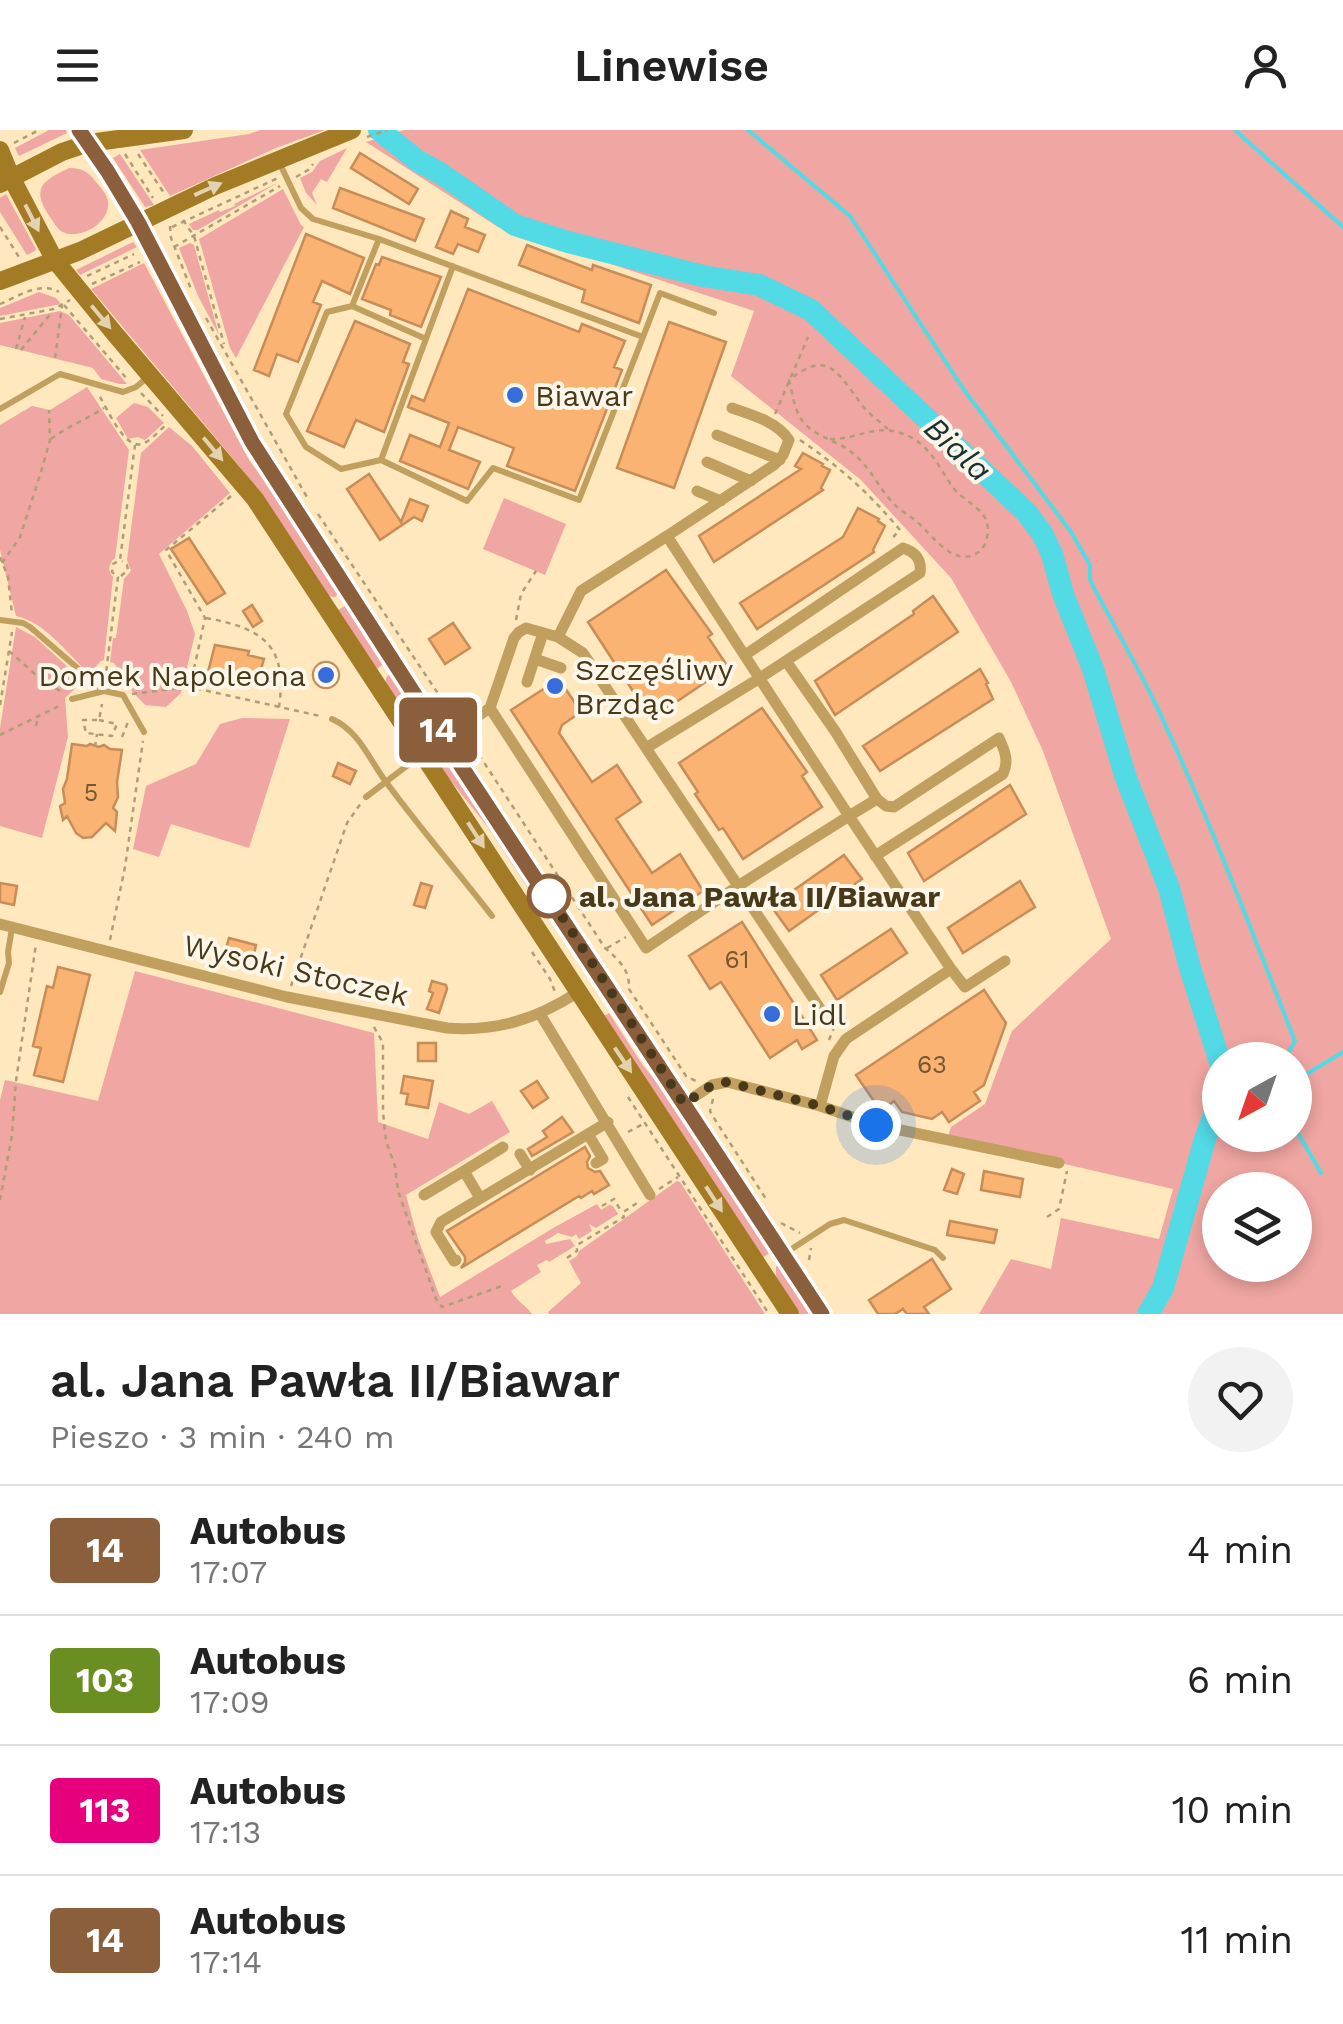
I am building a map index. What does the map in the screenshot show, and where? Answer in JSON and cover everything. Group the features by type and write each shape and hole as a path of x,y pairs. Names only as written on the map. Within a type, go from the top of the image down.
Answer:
{"main road":[{"path":"6,181 84,136 123,138 184,130"},
{"path":"0,281 138,222 284,171 355,133"},
{"path":"84,136 138,222 252,442 822,1314"},
{"path":"0,150 6,181 54,259 255,499 790,1314"},
{"path":"540,932 563,918"},
{"path":"578,992 602,979"},
{"path":"760,1270 783,1254"}],"street":[{"path":"558,637 581,591 780,460 788,446 787,436 732,408"},
{"path":"717,435 780,460"},
{"path":"707,462 751,481"},
{"path":"697,491 721,501"},
{"path":"667,536 848,816 965,987 1006,960"},
{"path":"646,748 920,573 918,557 903,548 746,655"},
{"path":"853,582 868,605"},
{"path":"465,726 490,708 518,632 526,628 558,637 584,654 821,1010"},
{"path":"527,682 543,633"},
{"path":"534,659 561,668"},
{"path":"786,660 877,799 886,806 894,807 999,738 1007,764 1002,774 875,856"},
{"path":"490,708 646,948 877,799"},
{"name":"Wysoki Stoczek","path":"6,926 287,997 468,1030 496,1027 540,1014 578,992"},
{"path":"820,1106 837,1049 855,1030 952,969"},
{"path":"540,1014 650,1195"},
{"path":"684,1104 707,1088 727,1082 876,1125 1059,1163"},
{"path":"456,1260 436,1232 441,1222 608,1122"},
{"path":"588,1134 603,1159 596,1163"},
{"path":"424,1195 504,1148"},
{"path":"520,1154 530,1170"},
{"path":"464,1171 480,1198"}],"lane":[{"path":"284,171 306,214 313,219 380,238 643,337"},
{"path":"352,306 380,238"},
{"path":"381,460 453,266"},
{"path":"426,340 352,306 328,312 286,414 306,447 341,469 381,460 467,501 492,468 579,500 660,293 714,313"},
{"path":"0,409 60,374 123,392 136,388 150,375"},
{"path":"0,620 23,623 37,632 104,691"},
{"path":"72,699 104,691 122,695 144,732"},
{"path":"332,719 354,732 386,782 492,916"},
{"path":"444,740 465,726"},
{"path":"366,797 422,754"},
{"path":"0,992 9,962 6,926"},
{"path":"783,1254 830,1224 844,1220 935,1250 943,1258"}],"path":[{"path":"0,150 39,130"},
{"path":"355,133 387,130"},
{"path":"123,138 172,212 194,236 226,351"},
{"path":"123,138 172,212 170,238 195,298"},
{"path":"55,358 63,306 76,288 153,250 174,247 284,171 308,170 316,158 172,212"},
{"path":"0,304 46,286 60,292 88,286 170,238"},
{"path":"0,320 63,306"},
{"path":"63,306 130,382"},
{"path":"26,314 19,349 54,309"},
{"path":"202,311 311,504 465,726 605,948 623,965 630,977 629,989 686,1076 702,1081 707,1088 713,1098 712,1116 772,1209"},
{"path":"770,424 808,337"},
{"path":"789,380 802,370 818,365 828,367 842,375 860,404 888,430"},
{"path":"789,380 800,419 807,427 854,453 894,505 944,550 968,556 986,542 986,518 954,488 922,444 888,430 830,439"},
{"path":"91,382 126,440 135,445 145,444 170,422"},
{"path":"50,440 106,406"},
{"path":"2,563 20,537 50,440 50,410"},
{"path":"787,436 800,440 836,465 871,496 900,530 894,536 903,548"},
{"path":"120,560 135,445"},
{"path":"190,687 205,618 166,550 235,492"},
{"path":"118,577 112,568 120,560"},
{"path":"118,577 128,570 120,560"},
{"path":"518,632 516,619 521,594 536,571"},
{"path":"107,662 118,577"},
{"path":"0,600 11,598"},
{"path":"205,618 232,622 264,639 276,652 282,671 279,707"},
{"path":"0,735 72,699 9,651"},
{"path":"122,695 190,687 332,719"},
{"path":"99,720 102,708"},
{"path":"36,726 39,716"},
{"path":"84,720 99,720 117,724 112,736 86,733 84,720"},
{"path":"101,940 109,942 144,732 128,722 122,737"},
{"path":"95,747 98,733"},
{"path":"287,997 347,823 366,797"},
{"path":"605,948 636,932"},
{"path":"0,1200 38,934"},
{"path":"821,1010 844,1017 855,1030"},
{"path":"371,1021 382,1043 386,1141 395,1166 398,1192 436,1299 442,1308 502,1286"},
{"path":"617,1138 644,1123"},
{"path":"1047,1216 1059,1209 1067,1174 1059,1163"},
{"path":"622,1212 679,1176 769,1314"},
{"path":"567,1258 577,1246 624,1217 614,1199 602,1206"},
{"path":"782,1225 798,1230 806,1240 811,1249 809,1260"}],"shaded area":[{"path":"49,130 67,133 19,156 15,148"},
{"path":"260,130 325,130 170,196 140,150 249,134"},
{"path":"404,130 1343,130 1343,1314 979,1314 1011,1259 1051,1269 1061,1218 1159,1239 1173,1189 948,1137 951,1127 985,1104 1012,1031 1111,939 1043,751 1011,682 951,578 861,480 731,376 754,311 498,227 366,142"},
{"path":"347,148 327,182 321,179 312,193 317,205 300,178 312,172 320,161"},
{"path":"120,154 154,205 145,207 113,158"},
{"path":"69,168 90,175 108,202 101,221 77,234 57,228 40,194 45,183"},
{"path":"279,182 198,230 189,224 235,206"},
{"path":"283,189 304,227 236,358 199,239"},
{"path":"6,194 36,249 27,255 0,212 0,198"},
{"path":"133,242 137,247 80,275 76,270"},
{"path":"194,245 219,335 179,248"},
{"path":"144,263 249,460 339,593 335,597 328,596 240,467 91,289"},
{"path":"39,292 61,304 0,316 0,308"},
{"path":"60,311 69,315 127,384 101,379 93,368 0,345 0,323"},
{"path":"87,387 129,450 115,558 110,567 113,577 104,660 89,674 46,632 16,616 0,550 0,425 32,406 50,410"},
{"path":"134,403 148,407 164,423 145,440 128,439 116,418"},
{"path":"169,427 192,446 230,493 159,554 195,634 181,693 166,707 145,705 110,662 124,579 131,571 127,560 141,453"},
{"path":"504,498 566,524 545,575 483,549"},
{"path":"348,604 386,662 377,669 338,610"},
{"path":"16,627 35,637 83,681 65,698 68,737 42,838 0,826 0,728"},
{"path":"392,674 552,918 548,919 385,683"},
{"path":"242,718 290,719 249,848 171,824 159,857 133,849 146,786 196,764 220,724"},
{"path":"135,971 374,1033 378,1122 428,1139 439,1102 469,1114 492,1101 510,1132 406,1195 440,1297 597,1204 601,1210 613,1206 618,1214 596,1228 589,1224 592,1231 579,1239 576,1234 572,1237 558,1233 545,1241 546,1244 570,1239 575,1246 537,1265 541,1272 511,1291 532,1314 0,1314 0,1100 5,1080 98,1101"},
{"path":"609,1013 642,1064 687,1119 773,1251 762,1258 604,1016"},
{"path":"677,1181 765,1314 549,1314 581,1283 569,1261"},
{"path":"781,1265 814,1314 799,1314 778,1282 776,1266"}],"building":[{"path":"360,153 418,189 409,204 351,168"},
{"path":"340,188 424,219 415,241 333,208"},
{"path":"451,211 468,219 465,227 485,235 478,252 458,244 453,254 436,247"},
{"path":"306,234 364,258 350,294 322,281 313,302 321,305 298,362 277,354 269,376 254,370"},
{"path":"527,245 592,270 593,265 651,285 639,323 582,302 585,290 519,265"},
{"path":"382,257 441,277 421,327 362,299"},
{"name":"Biawar","path":"468,289 579,332 582,324 625,341 614,367 622,370 575,491 507,466 514,448 458,427 449,450 480,462 468,489 400,461 410,435 440,447 449,423 408,407 412,396 424,401"},
{"path":"355,321 410,344 403,362 409,364 384,432 356,420 344,447 307,431"},
{"path":"669,322 726,342 674,488 617,468"},
{"path":"803,453 830,470 823,490 714,562 699,536 801,469 795,466"},
{"path":"369,474 401,522 410,499 428,506 422,521 414,517 380,540 347,489"},
{"path":"858,508 885,526 874,552 757,629 740,603 843,537"},
{"path":"189,538 225,593 207,604 171,549"},
{"path":"666,570 712,634 708,637 728,667 651,719 588,622"},
{"path":"933,596 958,632 835,715 815,681 914,614"},
{"path":"252,605 262,621 253,627 243,611"},
{"path":"453,623 470,648 445,664 429,639"},
{"path":"215,645 249,651 248,655 264,659 256,686 208,672"},
{"name":"Domek Napoleona","path":"326,662 335,666 339,675 335,684 326,688 317,684 313,675 317,666"},
{"path":"980,669 993,699 880,771 863,746"},
{"path":"559,679 581,712 562,725 559,733 592,782 617,765 641,802 616,819 652,873 680,854 703,891 652,925 511,710"},
{"path":"762,708 807,772 802,776 822,807 743,859 695,794 698,792 679,763"},
{"path":"72,744 122,750 118,797 113,808 117,812 115,831 106,823 92,837 83,838 67,816 63,820 60,806 65,803 63,789"},
{"path":"338,763 356,771 350,784 333,776"},
{"path":"1010,785 1026,814 924,881 908,853"},
{"path":"844,855 862,879 789,931 771,906"},
{"path":"1020,881 1035,907 963,953 948,928"},
{"path":"0,883 17,886 14,905 0,902"},
{"path":"421,883 432,886 425,908 414,905"},
{"name":"Lidl","path":"742,922 817,1040 802,1049 797,1040 770,1058 721,982 710,989 689,956"},
{"path":"891,929 907,953 837,1000 821,975"},
{"path":"229,938 256,945 253,959 225,952"},
{"path":"58,967 90,975 63,1082 34,1075 41,1048 33,1046 47,986 53,988"},
{"path":"432,981 446,985 447,989 439,1013 427,1009 433,993 429,991"},
{"path":"984,990 1006,1023 984,1085 974,1092 980,1101 949,1122 942,1112 932,1119 902,1112 894,1101 886,1107 881,1101 876,1104 856,1075"},
{"path":"418,1043 436,1043 436,1061 418,1061"},
{"path":"404,1076 433,1081 428,1108 406,1104 408,1094 401,1093"},
{"path":"537,1081 548,1098 533,1108 521,1091"},
{"path":"562,1117 573,1132 532,1156 528,1149 547,1137 543,1131"},
{"path":"585,1147 590,1156 588,1168 600,1171 609,1185 594,1194 592,1191 579,1196 461,1268 465,1257 447,1231"},
{"path":"952,1169 964,1174 957,1194 944,1190"},
{"path":"984,1171 1023,1179 1020,1197 981,1190"},
{"path":"950,1221 997,1230 994,1243 947,1235"},
{"path":"932,1259 951,1289 924,1307 929,1314 907,1314 903,1309 895,1314 878,1314 869,1300"}],"waterway":[{"name":"Biala","path":"379,130 418,161 515,225 703,276 759,285 811,310 1026,512 1052,554 1063,594 1093,669 1126,778 1169,888 1214,1042"},
{"path":"748,130 850,216 964,390 1071,532 1090,565 1093,586 1173,743 1228,870 1294,1042"},
{"path":"1235,130 1343,227"},
{"path":"1312,1071 1343,1052"},
{"name":"Biala","path":"1148,1314 1163,1288 1202,1150"},
{"path":"1309,1152 1321,1173"}],"bus line":[{"name":"14","path":"79,130 138,222 252,442 822,1314"}],"place":[{"name":"Biawar","path":"515,395"},
{"name":"Domek Napoleona","path":"326,675"},
{"name":"Szczęśliwy Brzdąc","path":"555,686"},
{"name":"al. Jana Pawła II/Biawar","path":"549,896"},
{"name":"Lidl","path":"772,1014"}],"route":[{"path":"549,896 546,892 684,1104 712,1085 727,1082 876,1125"}]}
